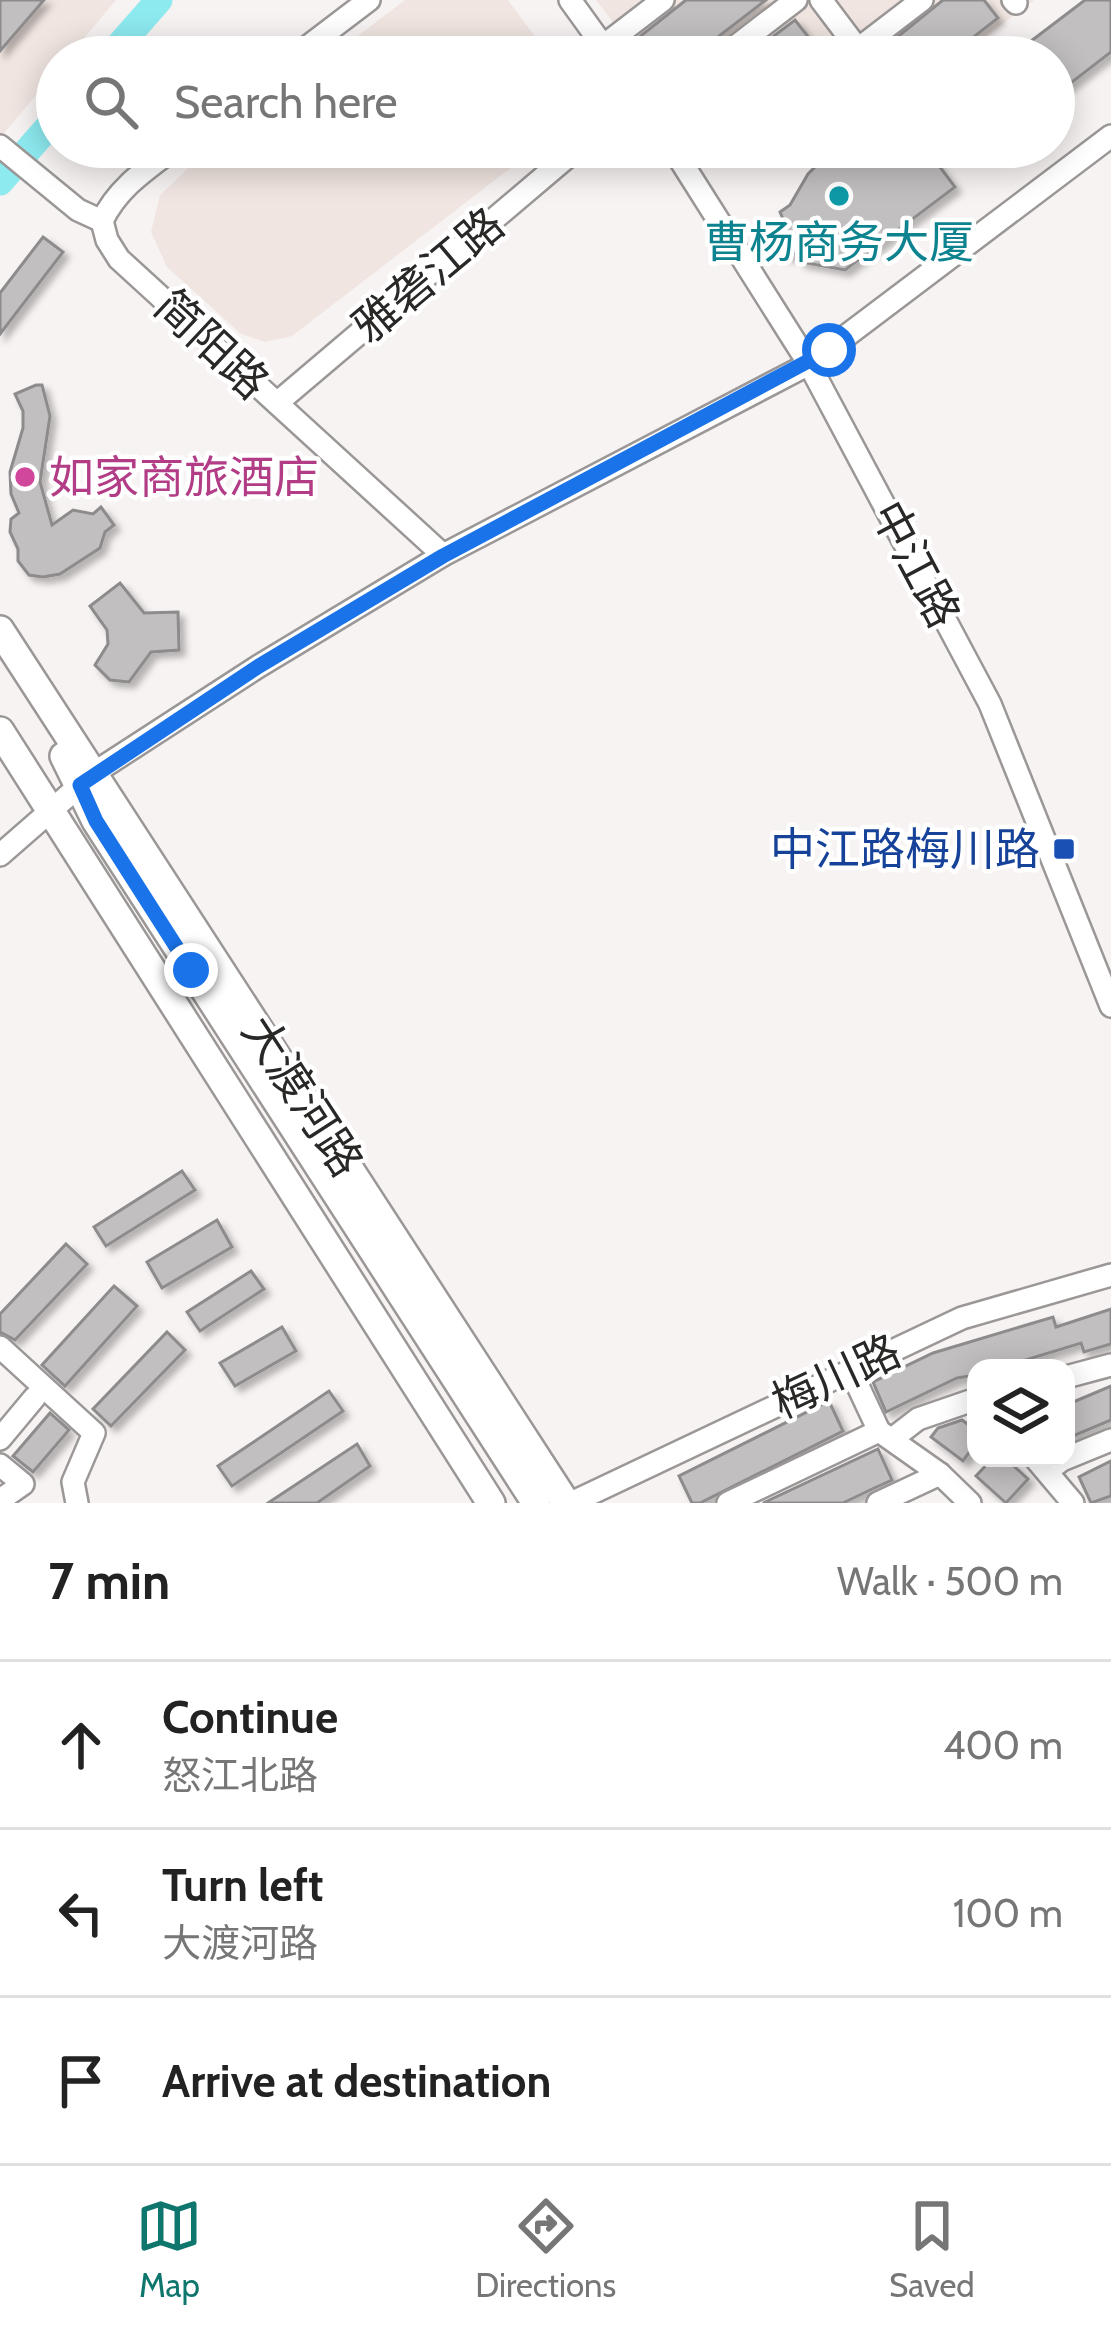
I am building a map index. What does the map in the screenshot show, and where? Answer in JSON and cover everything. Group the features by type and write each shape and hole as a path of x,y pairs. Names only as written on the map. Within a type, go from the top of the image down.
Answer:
{"main road":[{"name":"大渡河路","path":"0,630 87,779 568,1503"},
{"name":"大渡河路","path":"0,664 87,779 96,821 536,1503"},
{"name":"大渡河路","path":"0,731 491,1503"},
{"path":"120,922 191,970"},
{"path":"340,1198 360,1297"}],"street":[{"path":"322,36 369,0"},
{"path":"570,0 596,36"},
{"path":"624,36 663,0"},
{"path":"750,36 796,0"},
{"path":"821,0 849,36"},
{"path":"876,36 922,0"},
{"path":"1075,163 1111,136"},
{"path":"1,147 78,210 102,220 121,191 150,168"},
{"name":"雅砻江路","path":"277,404 554,168"},
{"name":"中江路","path":"685,168 809,364 990,704 1111,1006"},
{"path":"0,855 87,779 259,666 443,556 809,364 1069,168"},
{"name":"简阳路","path":"102,220 106,240 119,259 443,556"},
{"name":"梅川路","path":"568,1503 962,1318 1111,1275"},
{"path":"0,1348 94,1433 73,1482 76,1503"},
{"path":"1075,1375 1111,1365"},
{"path":"850,1369 885,1435 940,1474 970,1503"},
{"path":"0,1439 34,1397"},
{"path":"728,1503 917,1419 967,1403"},
{"path":"1075,1455 1111,1440"},
{"path":"0,1466 22,1484 0,1499"},
{"path":"1043,1467 1073,1503"},
{"path":"878,1503 940,1474"}],"shaded area":[{"path":"0,0 116,0 86,36 36,36 36,95 0,138"},
{"path":"405,0 508,0 535,36 358,36"},
{"path":"596,0 1034,0 987,36 624,36"},
{"path":"189,168 511,168 292,336 265,342 241,334 167,267 151,232 160,195"}],"building":[{"path":"0,0 44,0 0,51"},
{"path":"686,0 766,0 719,36 641,36"},
{"path":"943,0 984,0 998,18 975,36 899,36"},
{"path":"1085,0 1111,0 1111,52 1075,80 1075,36 1038,36"},
{"path":"795,20 808,36 774,36"},
{"path":"814,168 941,168 955,187 845,270 801,262 797,253 785,256 772,236 783,219 780,212 790,205"},
{"path":"43,237 63,252 0,334 0,293"},
{"name":"如家商旅酒店","path":"42,385 50,416 40,482 52,525 73,510 93,514 101,507 114,525 105,532 100,548 60,574 43,577 29,575 18,561 10,532 11,519 19,513 11,494 10,472 23,428 23,411 15,394"},
{"path":"120,583 144,613 178,612 179,650 151,652 129,682 110,680 95,665 108,644 107,630 90,606"},
{"path":"182,1171 195,1190 106,1246 94,1227"},
{"path":"217,1220 232,1247 162,1288 147,1262"},
{"path":"66,1244 87,1264 15,1340 0,1332 0,1314"},
{"path":"251,1271 264,1289 200,1331 187,1312"},
{"path":"114,1286 137,1306 65,1386 42,1365"},
{"path":"1111,1309 1111,1344 1084,1352 1081,1343 1029,1359 967,1359 967,1376 886,1412 873,1382 933,1353 1053,1317 1056,1327"},
{"path":"282,1327 296,1351 235,1386 220,1363"},
{"path":"167,1332 185,1350 111,1426 93,1409"},
{"path":"1111,1386 1111,1420 1075,1435 1075,1401"},
{"path":"329,1391 343,1411 232,1486 218,1466"},
{"path":"829,1401 843,1431 692,1503 679,1476"},
{"path":"50,1413 69,1430 33,1472 13,1456"},
{"path":"962,1420 967,1424 963,1461 931,1437 938,1428"},
{"path":"357,1444 370,1466 317,1503 268,1503"},
{"path":"878,1449 892,1480 843,1503 763,1503"},
{"path":"1111,1461 1111,1496 1091,1503 1079,1477"},
{"path":"984,1467 1015,1467 1028,1479 1006,1503 976,1476"}],"waterway":[{"path":"127,36 159,0"},
{"path":"0,182 36,141"}],"place":[{"name":"曹杨商务大厦","path":"839,196"},
{"name":"如家商旅酒店","path":"25,477"},
{"name":"中江路梅川路","path":"1064,849"}],"route":[{"path":"191,970 96,821 80,785 259,666 443,556 829,350"}]}
